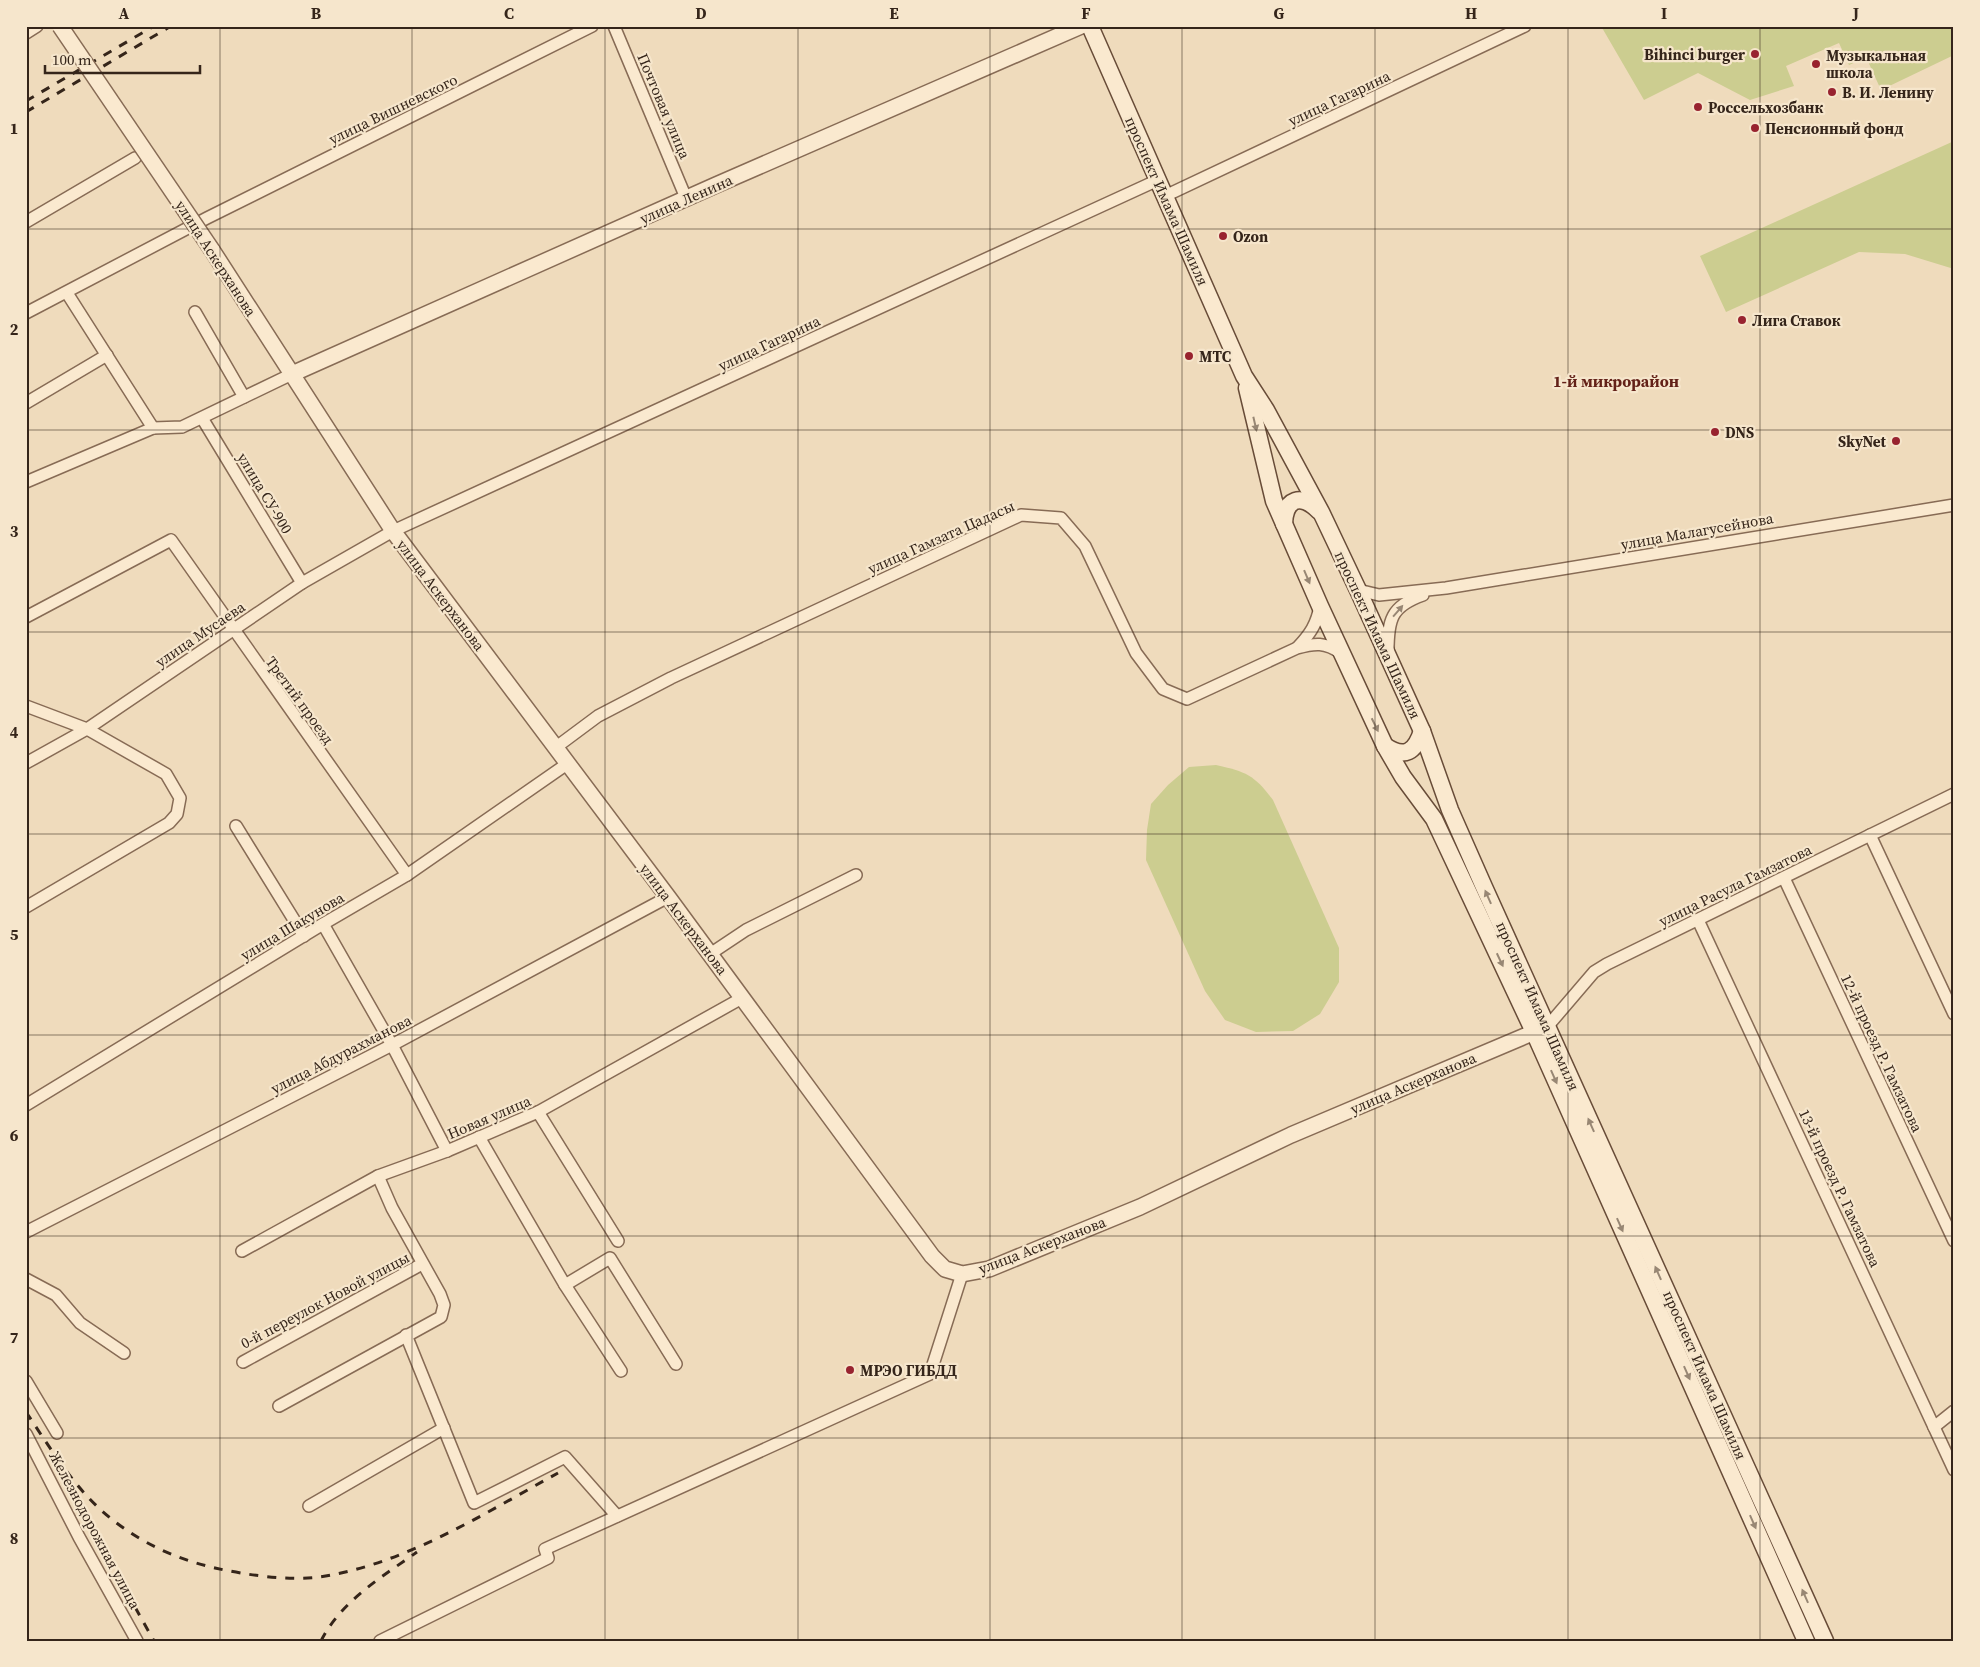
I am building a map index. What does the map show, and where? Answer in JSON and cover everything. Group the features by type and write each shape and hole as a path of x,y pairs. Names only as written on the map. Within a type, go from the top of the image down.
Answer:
{"main road":[{"name":"проспект Имама Шамиля","path":"1090,26 1244,376 1266,410 1321,512 1422,731 1450,810 1541,1030 1806,1641"},
{"name":"проспект Имама Шамиля","path":"1244,376 1274,501 1341,653 1385,746 1403,777 1434,819 1541,1030 1825,1641"},
{"path":"1284,524 1284,514 1288,505 1295,501 1304,500 1311,503 1321,512"},
{"path":"1385,746 1395,752 1404,753 1418,744 1422,731"}],"street":[{"path":"26,34 37,26"},
{"name":"улица Аскерханова","path":"60,26 212,250 393,531 668,897 932,1256 945,1269 962,1274 989,1269 1140,1207 1291,1135 1541,1030"},
{"name":"улица Вишневского","path":"67,293 207,218 592,26"},
{"name":"Почтовая улица","path":"614,26 686,198"},
{"name":"улица Ленина","path":"292,374 686,198 1081,26"},
{"name":"улица Гагарина","path":"1165,196 1525,26"},
{"path":"26,222 135,158"},
{"name":"улица Гагарина","path":"393,531 1158,180"},
{"path":"26,314 67,293 153,428"},
{"path":"195,312 244,397"},
{"path":"26,403 107,355"},
{"path":"26,482 153,428 182,427 292,374"},
{"name":"улица СУ-900","path":"202,418 302,583"},
{"name":"улица Малагусейнова","path":"1446,588 1954,505"},
{"name":"улица Гамзата Цадасы","path":"555,748 598,716 671,678 1021,515 1061,518 1085,546 1136,653 1162,689 1187,699 1297,648"},
{"name":"улица Мусаева","path":"26,763 87,729 302,583 347,555 393,531"},
{"name":"Третий проезд","path":"26,617 171,540 232,630 407,876"},
{"path":"1358,590 1380,595 1446,588"},
{"path":"1388,656 1388,626 1401,606 1410,600 1446,588"},
{"path":"1297,648 1311,633 1318,619 1320,606"},
{"path":"1297,648 1315,643 1328,645 1341,653"},
{"path":"26,706 87,729 166,774 180,798 177,814 169,823 26,907"},
{"name":"улица Шакунова","path":"26,1106 323,924 407,876 567,764"},
{"name":"улица Расула Гамзатова","path":"1541,1030 1594,972 1954,794"},
{"path":"236,826 304,936"},
{"path":"1870,836 1954,1014"},
{"path":"710,954 746,930 856,875"},
{"name":"12-й проезд Р. Гамзатова","path":"1784,878 1954,1241"},
{"name":"улица Абдурахманова","path":"26,1232 392,1045 668,897"},
{"name":"13-й проезд Р. Гамзатова","path":"1698,920 1954,1470"},
{"path":"323,924 392,1045 448,1151"},
{"name":"Новая улица","path":"242,1251 378,1176 448,1151 538,1112 742,998"},
{"path":"538,1112 618,1241"},
{"path":"479,1137 565,1285 621,1371"},
{"path":"279,1406 440,1317 443,1310 440,1294 392,1208 378,1176"},
{"path":"565,1285 610,1258 676,1364"},
{"name":"0-й переулок Новой улицы","path":"242,1362 422,1264"},
{"path":"380,1641 548,1558 545,1549 930,1374 962,1274"},
{"path":"26,1279 56,1295 80,1323 124,1353"},
{"path":"406,1335 474,1503 565,1457 617,1516"},
{"path":"26,1381 57,1433"},
{"path":"1934,1427 1954,1410"},
{"path":"309,1506 444,1428"},
{"name":"Железнодорожная улица","path":"26,1434 79,1537 137,1641"}],"green space":[{"path":"1601,26 1954,26 1954,55 1881,90 1866,57 1849,65 1839,43 1786,66 1794,86 1750,100 1698,73 1644,100"},
{"path":"1954,141 1954,269 1905,254 1859,252 1726,312 1700,256"},
{"path":"1216,765 1249,776 1273,800 1339,948 1339,982 1320,1014 1293,1031 1256,1032 1225,1020 1205,991 1146,860 1147,830 1151,804 1168,785 1189,767"}],"railway":[{"path":"26,101 154,26"},
{"path":"26,112 171,26"},
{"path":"26,1412 80,1489 102,1511 128,1531 155,1547 199,1564 267,1577 320,1577 383,1561 443,1536 558,1473"},
{"path":"56,1466 154,1641"},
{"path":"321,1641 329,1627 351,1602 363,1591 417,1552"}],"place":[{"name":"Bihinci burger","path":"1755,54"},
{"name":"Музыкальная школа","path":"1816,64"},
{"name":"В. И. Ленину","path":"1832,92"},
{"name":"Россельхозбанк","path":"1698,107"},
{"name":"Пенсионный фонд","path":"1755,128"},
{"name":"Ozon","path":"1223,236"},
{"name":"Лига Ставок","path":"1742,320"},
{"name":"МТС","path":"1189,356"},
{"name":"DNS","path":"1715,432"},
{"name":"SkyNet","path":"1896,441"},
{"name":"МРЭО ГИБДД","path":"850,1370"}],"district":[{"name":"1-й микрорайон","path":"1616,381"}]}
